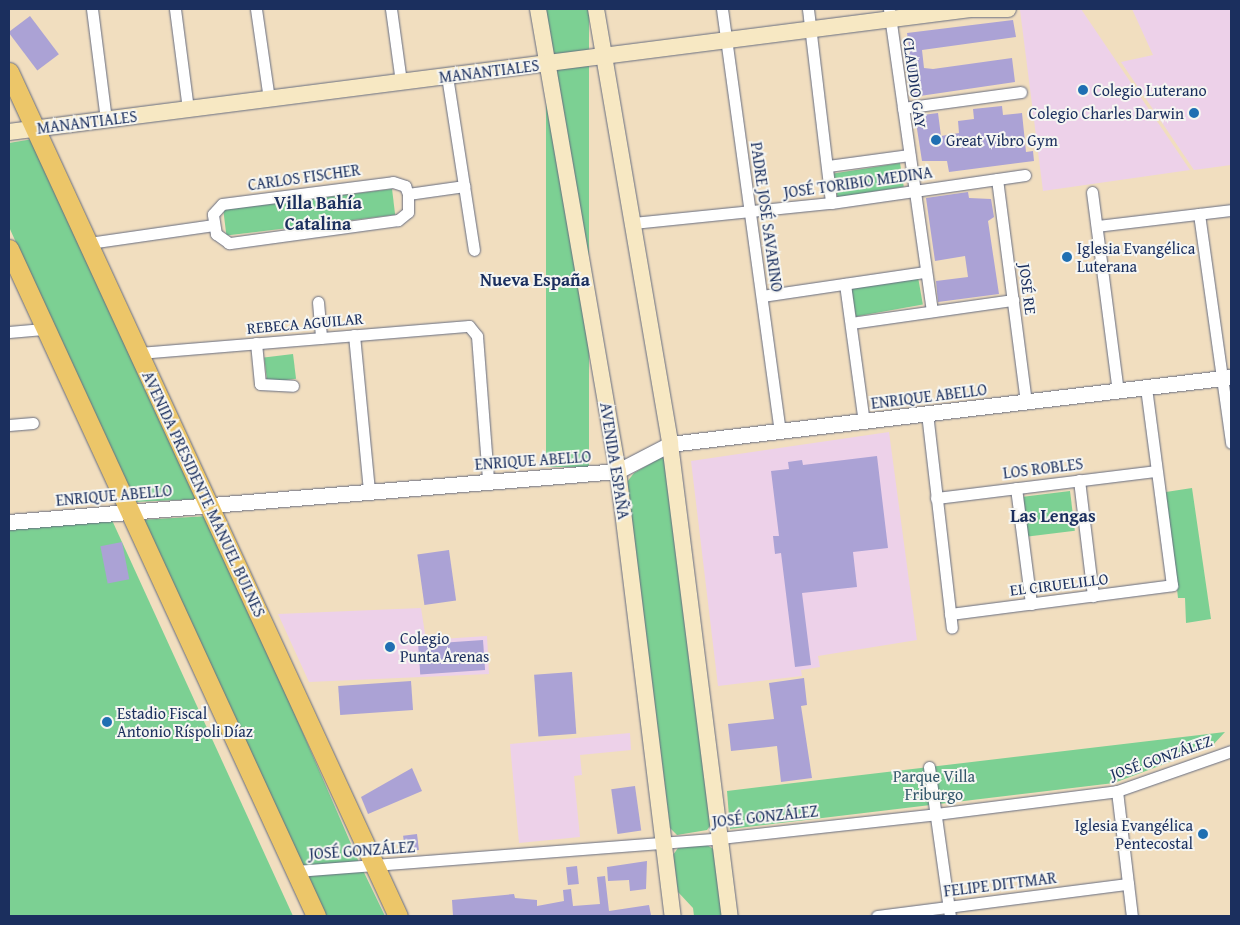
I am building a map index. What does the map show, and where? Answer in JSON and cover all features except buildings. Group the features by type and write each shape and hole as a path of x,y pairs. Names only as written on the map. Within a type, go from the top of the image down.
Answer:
{"main road":[{"name":"AVENIDA ESPAÑA","path":"538,9 618,471 673,916"},
{"path":"596,9 670,444 730,916"},
{"name":"MANANTIALES","path":"9,132 810,29 889,14 969,9 1008,9"},
{"name":"AVENIDA PRESIDENTE MANUEL BULNES","path":"9,72 211,504 374,867 398,916"},
{"path":"9,249 316,916"}],"street":[{"path":"92,9 106,120"},
{"path":"176,9 188,109"},
{"path":"256,9 269,99"},
{"path":"391,9 401,82"},
{"name":"PADRE JOSÉ SAVARINO","path":"722,9 780,430"},
{"path":"808,9 831,203"},
{"name":"CLAUDIO GAY","path":"889,14 913,191 932,311"},
{"path":"447,76 474,250"},
{"path":"903,108 1021,92"},
{"path":"828,166 909,155"},
{"name":"JOSÉ TORIBIO MEDINA","path":"634,224 831,203 1025,175"},
{"name":"JOSÉ RE","path":"997,179 1026,402"},
{"name":"CARLOS FISCHER","path":"214,225 214,211 222,204 393,182 405,186 408,194"},
{"path":"89,243 214,225 217,237 229,243 398,220 408,212 408,194 464,186"},
{"path":"1092,192 1118,391"},
{"path":"1097,226 1231,210"},
{"path":"1199,214 1227,377 1231,443"},
{"path":"762,296 925,272"},
{"path":"845,284 864,422"},
{"path":"851,322 1013,300"},
{"path":"318,302 321,338"},
{"path":"9,332 46,328"},
{"name":"REBECA AGUILAR","path":"139,353 354,335 474,328 488,480"},
{"path":"354,335 369,490"},
{"path":"256,343 260,384 293,386"},
{"name":"ENRIQUE ABELLO","path":"9,522 488,480 618,471 670,444 1227,377"},
{"path":"1146,388 1154,471"},
{"path":"927,413 952,628"},
{"path":"9,425 33,423"},
{"name":"LOS ROBLES","path":"936,498 1154,471"},
{"name":"EL CIRUELILLO","path":"950,614 1172,585 1154,471"},
{"path":"1079,480 1093,596"},
{"path":"1016,488 1030,604"},
{"name":"JOSÉ GONZÁLEZ","path":"295,871 374,867 720,838 936,814 1117,791 1231,751"},
{"path":"929,767 949,912"},
{"path":"1117,791 1132,916"},
{"name":"FELIPE DITTMAR","path":"877,916 949,912 1128,884"}],"shaded area":[{"name":"Colegio Luterano","path":"1081,9 1190,170 1043,191 1020,10"},
{"name":"Colegio Charles Darwin","path":"1132,9 1231,9 1231,165 1194,170 1121,62 1153,55"},
{"path":"889,432 917,640 818,656 820,667 801,670 802,676 718,686 691,461"},
{"name":"Colegio Punta Arenas","path":"421,608 426,640 487,636 489,674 309,682 278,614"},
{"path":"630,733 631,750 580,755 582,775 574,776 580,837 519,843 510,744"}],"green space":[{"path":"546,9 589,9 589,467 546,467"},
{"path":"33,139 201,499 134,502 9,227 9,143"},
{"path":"900,163 904,187 838,197 834,173"},
{"path":"392,189 395,215 226,236 223,210"},
{"path":"918,277 923,305 856,316 851,289"},
{"path":"293,354 296,379 267,382 264,358"},
{"path":"662,457 667,459 713,822 707,830 677,835 670,828 627,482 634,473"},
{"path":"1192,488 1211,619 1186,623 1185,598 1178,598 1166,492"},
{"path":"1070,491 1075,531 1028,536 1023,497"},
{"path":"209,516 358,860 385,916 316,916 139,520"},
{"name":"Estadio Fiscal Antonio Ríspoli Díaz","path":"111,518 293,916 9,916 9,529"},
{"name":"Parque Villa Friburgo","path":"1225,732 1212,746 1114,783 730,829 727,791"},
{"path":"707,845 715,850 723,916 694,916 693,908 678,892 673,855 678,848"}],"place":[{"name":"Colegio Luterano","path":"1083,90"},
{"name":"Colegio Charles Darwin","path":"1194,113"},
{"name":"Great Vibro Gym","path":"936,140"},
{"name":"Iglesia Evangélica Luterana","path":"1067,257"},
{"name":"Colegio Punta Arenas","path":"390,647"},
{"name":"Estadio Fiscal Antonio Ríspoli Díaz","path":"107,722"},
{"name":"Iglesia Evangélica Pentecostal","path":"1203,834"}],"district":[{"name":"Villa Bahía Catalina","path":"318,214"},
{"name":"Nueva España","path":"535,280"},
{"name":"Las Lengas","path":"1053,516"}]}
